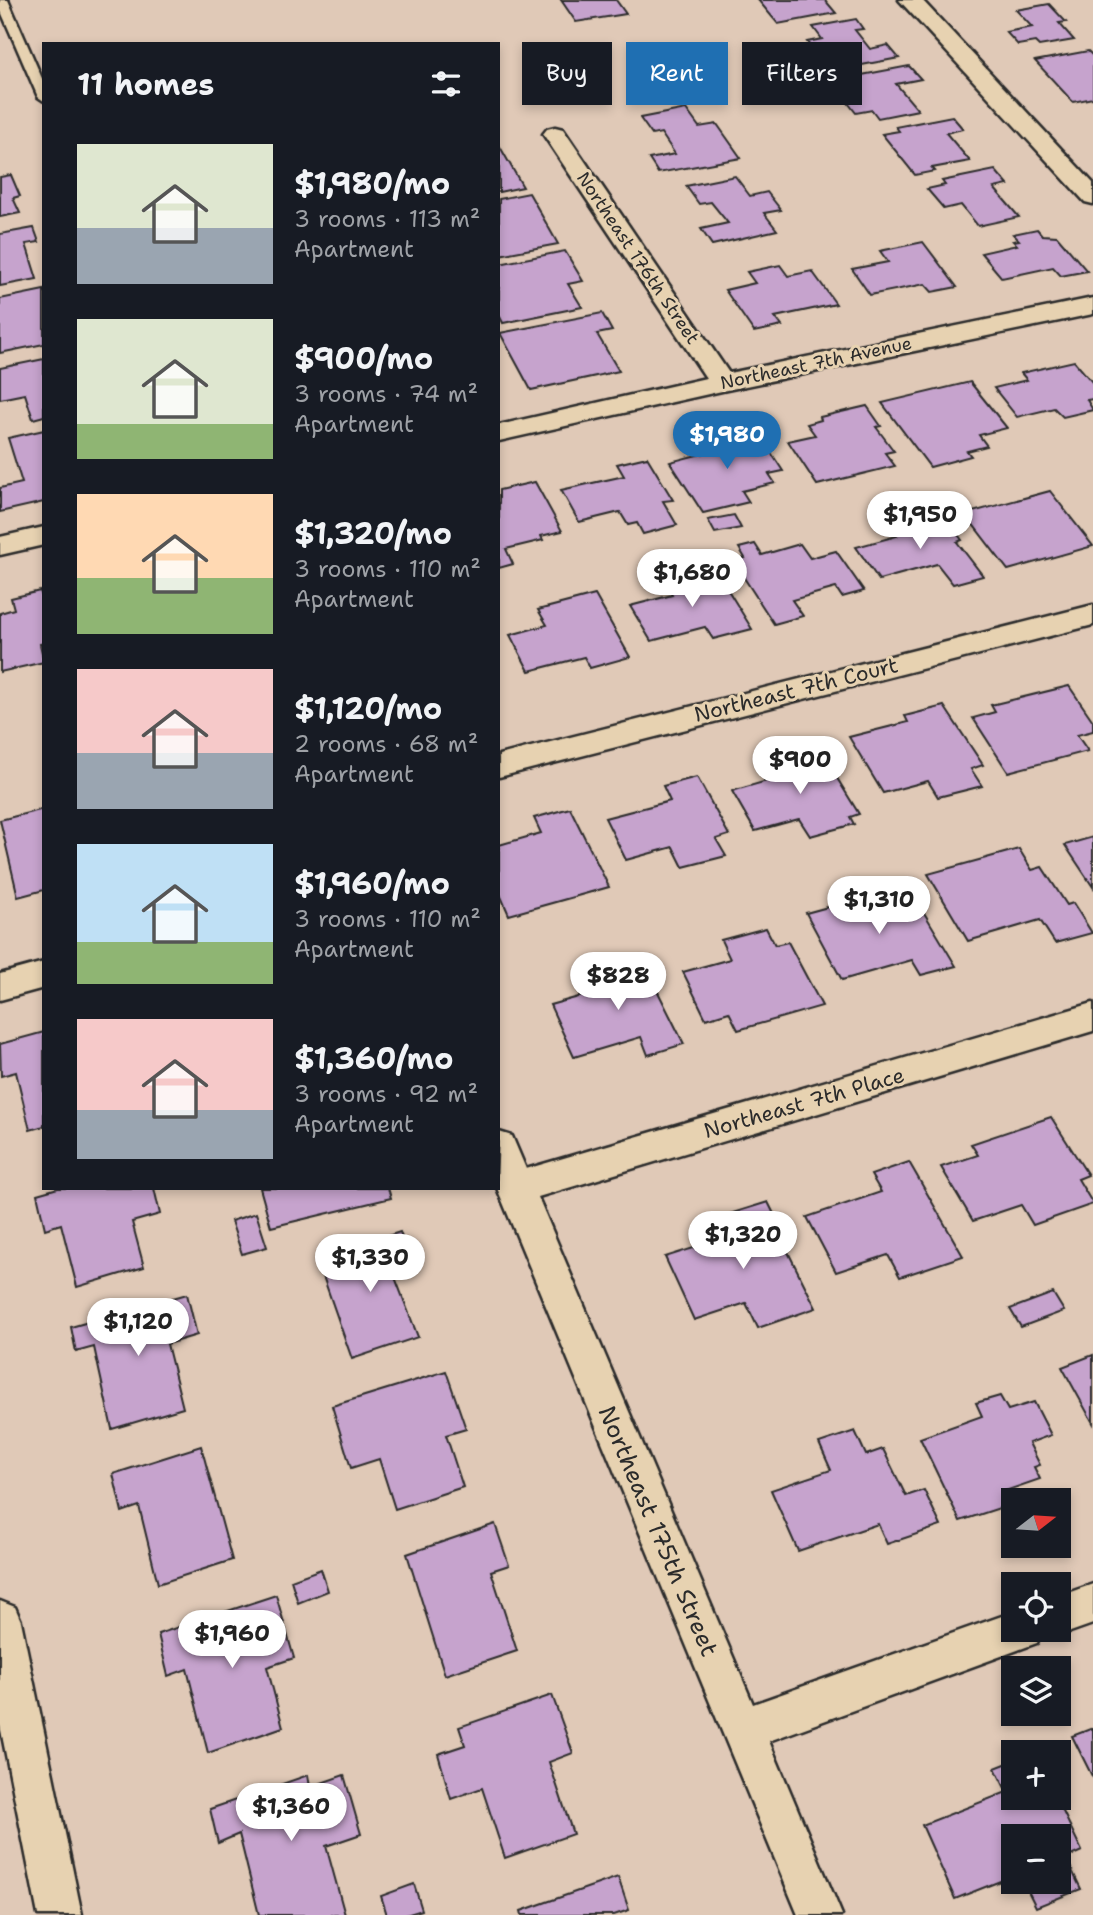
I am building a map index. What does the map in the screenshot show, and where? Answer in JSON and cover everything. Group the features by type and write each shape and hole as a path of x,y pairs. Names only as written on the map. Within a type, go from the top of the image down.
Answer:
{"street":[{"path":"910,0 1093,197"},
{"name":"Northeast 176th Street","path":"555,134 722,383"},
{"name":"Northeast 7th Avenue","path":"500,433 722,383 1093,306"},
{"path":"0,546 42,536"},
{"name":"Northeast 7th Court","path":"500,766 1093,615"},
{"path":"0,987 42,976"},
{"name":"Northeast 7th Place","path":"515,1188 1093,1017"},
{"name":"Northeast 175th Street","path":"500,1150 820,1915"},
{"path":"1071,1612 1093,1604"},
{"path":"0,1621 60,1915"},
{"path":"741,1730 1001,1637"}],"lane":[{"path":"2,0 42,92"},
{"path":"0,32 15,28"}],"building":[{"path":"561,0 616,0 626,14 576,22"},
{"path":"758,0 825,0 836,13 778,24"},
{"path":"1049,4 1066,22 1059,23 1074,40 1039,46 1035,42 1018,45 1006,32 1032,27 1016,10"},
{"path":"856,19 863,29 855,30 870,49 888,45 899,58 862,65 862,42 807,42 822,39 813,27"},
{"path":"1088,51 1093,56 1093,98 1073,102 1035,61"},
{"path":"909,66 921,79 896,84 918,110 878,118 872,110 856,113 850,105 862,105 862,75"},
{"path":"686,109 699,127 717,124 741,158 658,173 649,159 675,154 661,133 652,135 640,118"},
{"path":"952,116 963,129 946,133 970,161 932,168 935,171 915,175 882,134 899,131 896,127"},
{"path":"500,147 523,187 500,192"},
{"path":"995,170 1008,185 994,188 1019,217 978,226 961,205 944,209 927,189 945,185 942,181"},
{"path":"11,175 20,196 13,198 20,213 0,217 0,177"},
{"path":"735,176 750,196 767,192 781,210 764,213 777,230 712,245 701,229 728,223 711,202 699,204 686,186"},
{"path":"529,193 558,244 500,255 500,199"},
{"path":"34,228 39,242 26,244 37,279 0,286 0,234"},
{"path":"1037,229 1042,235 1057,236 1087,271 1061,276 1053,267 1002,278 981,253 1017,245 1013,241 1019,240 1013,234"},
{"path":"923,242 957,287 932,292 925,284 870,295 852,269 888,262 880,251"},
{"path":"565,251 583,281 568,284 582,307 503,323 500,317 500,264"},
{"path":"780,265 788,276 812,271 836,304 775,317 782,326 754,332 725,290 755,283 747,272"},
{"path":"42,290 42,344 0,353 0,299"},
{"path":"602,313 612,331 597,334 619,371 531,390 500,333"},
{"path":"42,359 42,417 33,419 25,394 0,399 0,368"},
{"path":"1074,361 1093,383 1093,399 1087,400 1093,410 1063,417 1054,408 1017,417 994,388 1027,380 1021,373"},
{"path":"970,382 1007,428 979,435 987,446 967,451 971,456 930,467 882,403"},
{"path":"867,406 881,426 876,427 894,451 885,453 895,466 817,485 788,441 815,435 807,424 821,420 820,417"},
{"path":"42,430 42,502 0,512 0,488 22,483 8,438"},
{"path":"757,431 783,471 769,474 775,483 742,491 749,502 703,513 670,462 705,453 701,447"},
{"path":"647,457 673,500 663,501 677,525 643,534 637,523 628,525 620,512 579,522 561,490 624,476 617,464"},
{"path":"535,482 562,531 541,536 543,540 506,549 513,564 500,568 500,490"},
{"path":"1050,491 1093,546 1008,570 965,514"},
{"path":"926,513 937,528 950,524 962,540 957,542 983,576 953,584 937,564 879,580 856,547 897,536 888,523"},
{"path":"734,515 741,528 715,533 708,520"},
{"path":"755,544 762,555 800,544 810,558 836,551 864,591 842,597 836,588 792,600 803,616 774,624 733,561 745,558 739,548"},
{"path":"704,570 713,585 723,582 752,629 713,639 705,627 651,641 630,606 672,595 664,580"},
{"path":"40,591 42,662 0,672 0,613 14,609 11,598"},
{"path":"595,595 630,657 590,668 584,657 529,671 510,635 547,625 538,610"},
{"path":"1069,686 1093,721 1093,731 1077,735 1088,751 1008,772 973,718 995,712 991,705"},
{"path":"944,706 983,765 971,769 982,786 938,797 928,781 883,793 849,737 908,722 905,716"},
{"path":"821,742 837,768 832,770 859,814 850,817 854,824 810,836 799,819 755,831 732,791 798,772 787,752"},
{"path":"697,777 729,835 716,839 726,856 683,867 673,847 626,860 605,818 670,801 663,786"},
{"path":"570,808 609,887 509,915 500,894 500,845 541,833 534,818"},
{"path":"42,810 42,891 18,897 0,820"},
{"path":"1093,837 1093,887 1065,845"},
{"path":"1019,849 1032,870 1042,867 1067,905 1073,903 1092,933 1055,943 1040,920 968,941 928,874"},
{"path":"898,888 910,908 920,906 956,966 921,975 912,960 842,980 806,913"},
{"path":"766,928 775,945 788,942 822,1006 738,1030 729,1012 706,1019 683,972 730,959 721,940"},
{"path":"640,956 684,1044 648,1055 641,1037 574,1057 550,1005 600,991 590,971"},
{"path":"42,1033 42,1127 30,1130 16,1072 1,1076 0,1044"},
{"path":"1051,1117 1088,1175 1078,1179 1093,1204 1033,1225 1021,1205 973,1221 941,1167 978,1155 971,1144"},
{"path":"909,1162 963,1256 900,1277 888,1255 836,1272 807,1217 881,1192 871,1175"},
{"path":"51,1190 154,1190 160,1214 132,1222 144,1267 77,1287 61,1224 45,1229 37,1194"},
{"path":"261,1190 389,1190 391,1198 271,1227"},
{"path":"768,1202 787,1240 783,1242 816,1308 758,1328 746,1303 694,1320 665,1257 735,1235 726,1215"},
{"path":"256,1213 267,1247 242,1254 231,1221"},
{"path":"400,1232 412,1265 393,1272 418,1337 352,1359 317,1259"},
{"path":"1053,1293 1064,1311 1021,1327 1010,1309"},
{"path":"187,1294 197,1335 167,1344 183,1408 112,1429 94,1347 76,1352 71,1327"},
{"path":"1093,1355 1093,1423 1062,1367"},
{"path":"446,1371 466,1429 446,1435 463,1487 395,1509 379,1459 351,1468 332,1406"},
{"path":"1000,1396 1008,1410 1034,1402 1051,1435 1029,1443 1040,1465 1034,1467 1040,1479 1014,1488 1001,1488 1001,1508 960,1521 920,1438 982,1416 976,1403"},
{"path":"855,1431 866,1455 883,1449 906,1496 924,1490 941,1526 887,1544 878,1524 798,1551 771,1490 831,1470 819,1443"},
{"path":"201,1446 232,1560 158,1584 139,1506 122,1512 113,1474"},
{"path":"495,1524 509,1565 491,1571 517,1651 445,1675 407,1554"},
{"path":"321,1569 328,1591 298,1603 291,1580"},
{"path":"276,1595 294,1658 267,1667 283,1727 208,1753 187,1669 168,1676 158,1634"},
{"path":"552,1695 573,1753 549,1762 573,1834 505,1858 482,1788 451,1799 438,1754 465,1745 459,1727"},
{"path":"1093,1728 1093,1778 1072,1736"},
{"path":"1001,1766 1001,1780 995,1768"},
{"path":"308,1775 310,1787 344,1775 361,1834 326,1846 345,1915 259,1915 239,1834 218,1843 210,1809"},
{"path":"1001,1794 1001,1810 1062,1810 1069,1824 1001,1824 1001,1881 955,1899 922,1825"},
{"path":"1071,1828 1082,1851 1071,1856"},
{"path":"1071,1868 1081,1889 1071,1893"},
{"path":"618,1877 629,1910 614,1915 522,1915 521,1911"},
{"path":"414,1884 422,1910 406,1915 387,1915 381,1896"},
{"path":"1030,1894 1068,1894 1036,1907"}]}
